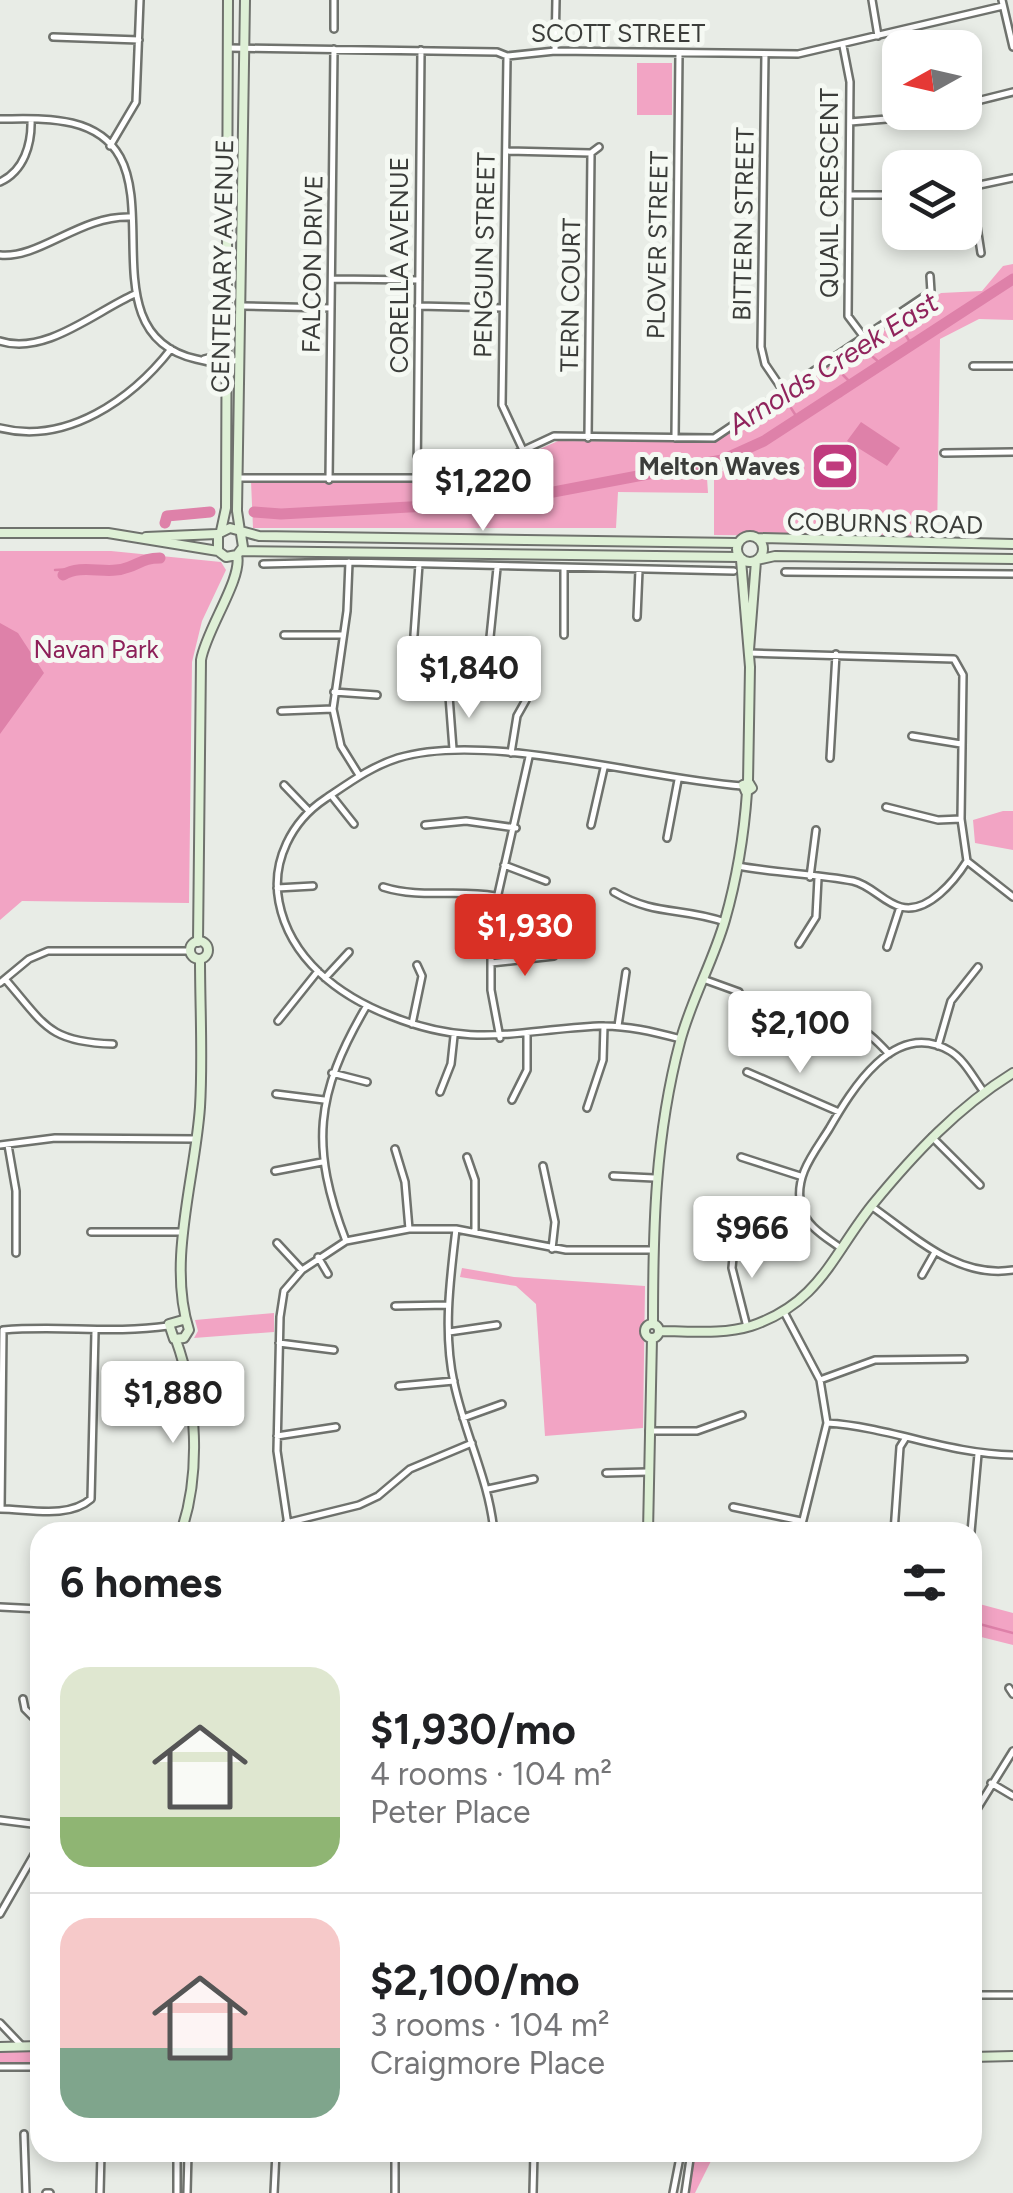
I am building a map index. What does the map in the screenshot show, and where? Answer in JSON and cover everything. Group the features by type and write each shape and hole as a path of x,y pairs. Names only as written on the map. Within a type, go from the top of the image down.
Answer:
{"street":[{"path":"110,146 136,102 140,0"},
{"name":"CENTENARY AVENUE","path":"222,554 220,532 226,508 223,441 228,0"},
{"name":"CENTENARY AVENUE","path":"240,553 245,0"},
{"path":"334,0 334,29"},
{"path":"555,51 556,0"},
{"path":"872,0 878,36"},
{"path":"1003,3 1013,48"},
{"name":"SCOTT STREET","path":"228,48 497,52 508,56 555,51 766,54 844,46 1003,3"},
{"path":"53,38 139,40"},
{"name":"QUAIL CRESCENT","path":"844,46 850,122 848,316 863,336"},
{"name":"FALCON DRIVE","path":"330,480 334,49"},
{"name":"CORELLA AVENUE","path":"417,480 421,50"},
{"name":"PLOVER STREET","path":"675,438 679,53"},
{"name":"BITTERN STREET","path":"766,54 761,347 765,364 782,389"},
{"name":"PENGUIN STREET","path":"508,56 502,405 523,450"},
{"path":"982,100 1013,92"},
{"path":"0,119 77,124 110,146 126,174 135,294 152,330 172,349 201,360 224,366 241,358"},
{"path":"0,182 13,175 24,157 32,135 31,119"},
{"path":"850,122 882,119"},
{"path":"506,151 591,153 599,147"},
{"name":"TERN COURT","path":"588,438 591,153"},
{"path":"982,185 1013,178"},
{"path":"849,194 882,194"},
{"path":"226,205 231,209 243,204"},
{"path":"0,255 30,251 90,222 130,217"},
{"path":"240,478 464,478 554,436 714,438 931,292 930,276"},
{"path":"332,279 419,280"},
{"path":"0,340 20,344 45,339 135,294"},
{"path":"242,306 331,308"},
{"path":"418,306 503,308"},
{"path":"0,428 40,431 101,412 140,386 172,349"},
{"path":"201,360 224,354"},
{"path":"974,366 1013,366"},
{"path":"223,441 228,400 238,402 241,411"},
{"path":"944,452 1013,452"},
{"path":"0,533 132,538 220,532 738,544"},
{"path":"348,537 348,550"},
{"path":"648,1522 655,1331 654,1178 681,1038 724,922 738,866 746,787 749,651 757,560 763,549 757,538 744,537 738,544 749,651"},
{"path":"132,538 222,554 348,550 757,560"},
{"name":"COBURNS ROAD","path":"757,538 1013,544"},
{"path":"917,543 917,558"},
{"path":"190,951 198,942 201,660 210,626 238,569 240,553"},
{"path":"222,554 232,581"},
{"name":"COBURNS ROAD","path":"757,560 775,556 1013,559"},
{"name":"COBURNS ROAD","path":"964,574 979,559"},
{"name":"COBURNS ROAD","path":"998,559 1013,574"},
{"path":"349,562 333,709 342,746 359,775"},
{"path":"263,564 349,562 734,571"},
{"path":"414,635 419,564"},
{"path":"490,637 497,568"},
{"path":"564,568 564,635"},
{"path":"637,617 639,570"},
{"name":"COBURNS ROAD","path":"785,572 1013,574"},
{"path":"284,636 343,635"},
{"path":"749,651 954,659 963,675 961,819 967,861 1013,897"},
{"path":"830,758 836,654"},
{"path":"334,692 377,695"},
{"path":"449,696 453,749"},
{"path":"510,753 517,716 526,700"},
{"path":"282,711 333,709"},
{"path":"912,736 961,744"},
{"path":"681,1038 618,1026 500,1038 454,1036 366,1006 325,978 292,940 278,888 282,854 308,810 359,775 395,759 453,749 510,753 746,787"},
{"path":"500,1038 491,963 495,896 516,828 529,757"},
{"path":"591,825 604,768"},
{"path":"667,838 678,780"},
{"path":"284,785 308,810"},
{"path":"332,794 354,824"},
{"path":"886,807 938,820 961,819"},
{"path":"425,825 466,820 516,828"},
{"path":"799,944 816,917 816,830"},
{"path":"738,866 858,882 900,907 926,902 942,892 967,861"},
{"path":"504,865 546,881"},
{"path":"278,888 312,886"},
{"path":"383,886 407,894 470,892 495,896"},
{"path":"614,892 649,910 686,911 724,922"},
{"path":"887,947 900,907"},
{"path":"185,1522 190,1507 192,1405 174,1324 182,1302 185,1232 196,1140 200,959 208,950 198,942"},
{"path":"113,1044 68,1040 55,1034 3,981 29,959 58,950 190,951 200,959"},
{"path":"325,978 350,952"},
{"path":"491,963 554,956"},
{"path":"412,1024 422,976 418,965"},
{"path":"938,1046 951,1001 978,967"},
{"path":"278,1022 318,971"},
{"path":"618,1026 626,972"},
{"path":"703,979 739,992"},
{"path":"346,1241 328,1194 322,1162 324,1100 332,1073 366,1006"},
{"path":"804,1016 848,1020 864,1027 890,1054"},
{"path":"588,1108 603,1060 604,1026"},
{"path":"512,1100 527,1070 527,1035"},
{"path":"440,1092 452,1064 454,1036"},
{"path":"842,1249 810,1226 801,1206 800,1176 853,1085 890,1054 911,1047 938,1046 962,1061 984,1092"},
{"path":"747,1072 839,1112"},
{"path":"332,1073 366,1082"},
{"path":"655,1331 721,1332 748,1327 784,1312 825,1277 872,1206 932,1137 984,1092 1012,1076"},
{"path":"276,1094 324,1100"},
{"path":"932,1137 980,1184"},
{"path":"0,1146 55,1138 196,1140"},
{"path":"8,1145 16,1191 16,1253"},
{"path":"395,1149 405,1182 409,1228"},
{"path":"741,1156 800,1176"},
{"path":"467,1157 475,1180 475,1232"},
{"path":"275,1171 322,1162"},
{"path":"542,1166 554,1211 552,1249"},
{"path":"614,1176 654,1178"},
{"path":"872,1206 935,1252 966,1268 1013,1270"},
{"path":"286,1522 277,1436 281,1301 302,1270 318,1257 346,1241 409,1228 456,1229 552,1249 653,1250"},
{"path":"456,1229 448,1305 454,1381 488,1489 493,1522"},
{"path":"91,1232 185,1232"},
{"path":"735,1236 732,1268 748,1327"},
{"path":"276,1243 302,1270"},
{"path":"922,1275 935,1252"},
{"path":"318,1257 328,1274"},
{"path":"395,1306 448,1305"},
{"path":"733,1507 801,1521 826,1423 820,1380 784,1312"},
{"path":"95,1332 90,1499 80,1509 66,1511 0,1508 1,1330 54,1325 95,1332 174,1324 189,1330 180,1339"},
{"path":"449,1332 497,1324"},
{"path":"279,1343 334,1350"},
{"path":"820,1380 875,1360 964,1359"},
{"path":"399,1386 454,1381"},
{"path":"463,1418 502,1404"},
{"path":"649,1431 698,1431 742,1415"},
{"path":"826,1423 881,1429 904,1439 978,1454 1013,1454"},
{"path":"277,1436 336,1428"},
{"path":"895,1522 904,1439"},
{"path":"290,1522 359,1505 378,1496 410,1469 472,1443"},
{"path":"972,1522 978,1454"},
{"path":"606,1473 648,1472"},
{"path":"488,1489 534,1479"},
{"path":"0,1607 30,1608"},
{"path":"23,1699 30,1713"},
{"path":"982,1799 1013,1751"},
{"path":"991,1783 1013,1796"},
{"path":"0,1820 30,1825"},
{"path":"0,1914 30,1863"},
{"path":"982,1994 1013,1995"},
{"path":"0,2023 22,2046"},
{"path":"0,2047 30,2046"},
{"path":"982,2056 1013,2056"},
{"path":"0,2067 30,2067"},
{"path":"24,2134 26,2193"},
{"path":"100,2193 102,2162"},
{"path":"177,2193 178,2162"},
{"path":"188,2162 188,2193"},
{"path":"274,2193 276,2162"},
{"path":"395,2162 395,2193"},
{"path":"533,2193 534,2162"},
{"path":"673,2193 680,2162 691,2162 685,2193"}],"green space":[{"path":"637,63 672,63 672,115 637,115"},
{"path":"1013,264 1013,320 979,319 940,339 937,537 714,535 714,477 729,466 707,478 708,493 618,492 616,528 253,528 251,481 464,483 558,441 714,442 941,293 982,291 1003,266"},
{"name":"Navan Park","path":"0,551 111,551 221,562 226,570 202,621 192,662 189,903 22,901 0,920"},
{"path":"1013,811 1013,850 975,843 973,820"},
{"path":"462,1268 514,1277 645,1286 643,1428 545,1436 536,1304 516,1286 460,1277"},
{"path":"274,1313 274,1332 194,1338 198,1331 195,1320"},
{"path":"982,1605 1013,1613 1013,1645 982,1637"},
{"path":"0,2051 30,2051 30,2065 0,2065"},
{"path":"691,2162 710,2162 695,2193 686,2193"}],"shaded area":[{"path":"861,422 900,448 887,466 847,441"},
{"path":"0,623 18,633 44,673 0,734"}],"waterway":[{"name":"Arnolds Creek East","path":"254,512 281,514 501,502 722,460 764,441 1013,279"},
{"path":"905,334 911,344"},
{"path":"873,357 881,364"},
{"path":"843,375 852,384"},
{"name":"Arnolds Creek East","path":"841,396 844,389"},
{"path":"791,408 798,419"},
{"name":"Arnolds Creek East","path":"165,523 167,516 210,512"},
{"name":"Arnolds Creek East","path":"63,575 79,570 121,569 160,558"},
{"path":"55,570 72,569"},
{"path":"982,1625 1013,1633"}],"place":[{"name":"Melton Waves","path":"835,466"}]}
